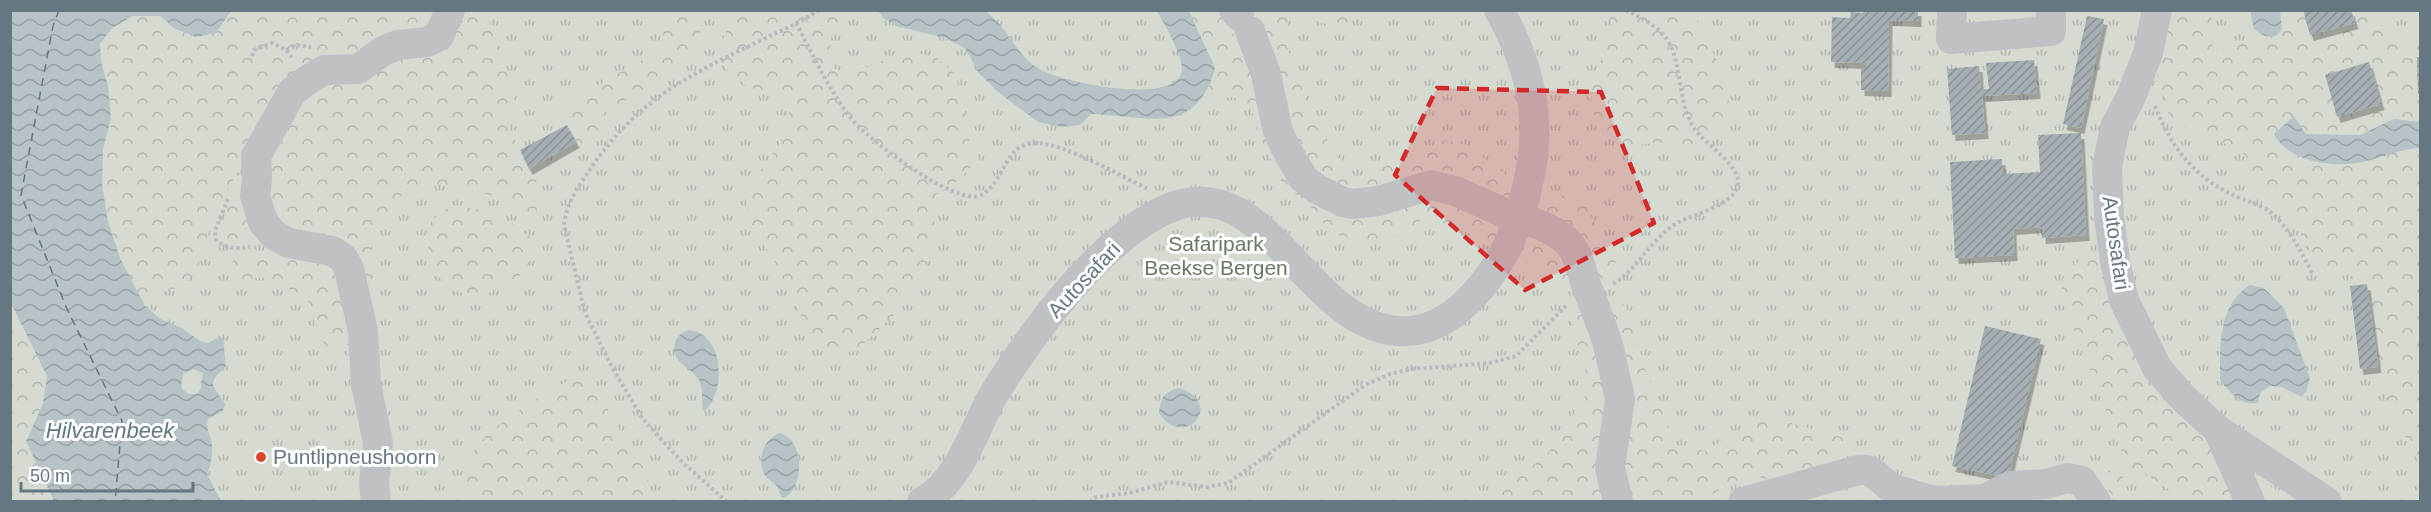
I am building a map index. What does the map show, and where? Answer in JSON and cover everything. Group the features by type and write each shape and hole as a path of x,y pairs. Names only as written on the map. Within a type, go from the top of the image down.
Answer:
{"street":[{"path":"376,501 374,483 378,443 366,384 363,331 349,269 343,258 332,251 289,243 274,235 263,222 255,196 256,156 292,92 309,79 324,70 358,69 390,48 433,39 443,29 450,10"},
{"name":"Autosafari","path":"922,501 942,487 953,474 996,391 1069,292 1128,233 1155,215 1178,204 1191,201 1210,202 1245,217 1263,230 1337,305 1366,323 1387,330 1401,331 1415,330 1444,320 1478,291 1495,270 1515,232 1534,152 1534,107 1520,52 1500,10"},
{"path":"1952,10 1951,39 1995,23 2051,31 2051,10"},
{"name":"Autosafari","path":"2157,10 2148,53 2130,99 2115,126 2107,167 2109,217 2115,261 2124,300 2157,368 2184,399 2218,430 2327,501"},
{"path":"1241,19 1266,74 1277,128 1284,145 1303,178 1317,189 1343,202 1353,204 1379,201 1431,185 1455,191 1558,232 1566,239 1579,258 1608,344 1620,399 1611,468 1618,501"},
{"path":"2218,430 2250,501"},
{"path":"1756,499 1814,480 1867,470 1891,488 1934,501 1985,499 2010,486 2046,484 2068,478 2089,491 2095,483 2104,488 2113,501"}],"path":[{"path":"727,501 682,462 642,418 612,367 585,313 564,225 565,214 586,174 604,148 626,123 654,98 684,78 819,10"},
{"path":"796,23 851,118 870,138 946,189 961,196 980,195 996,180 1015,150 1034,143 1070,152 1178,204"},
{"path":"252,56 254,50 272,42 286,50 309,79"},
{"path":"2140,73 2161,122 2178,152 2209,181 2230,194 2268,211 2292,235 2313,275"}],"highlighted area":[{"path":"1437,88 1601,92 1654,223 1525,290 1395,175"}],"green space":[{"name":"Safaripark Beekse Bergen","path":"10,11 2420,11 2420,501 11,501"},
{"path":"231,11 438,11 430,28 362,58 323,63 267,133 228,188 213,217 199,264 194,273 175,288 150,294 145,306 120,254 105,202 103,156 111,116 100,43 112,28 132,16 160,16 175,29 216,33"},
{"path":"473,11 485,11 500,48 515,102 506,122 529,168 540,162 544,178 536,182 537,221 512,201 460,187 431,184 408,189 395,202 380,226 371,248 369,265 374,291 363,297 263,204 266,152 308,87 450,35"},
{"path":"659,11 703,11 702,29 682,68 602,114 599,133 579,145 557,109 670,44 664,39"},
{"path":"737,11 846,11 831,38 830,53 835,69 850,74 908,51 936,57 956,75 968,137 978,160 958,181 935,195 934,223 926,271 892,317 856,351 827,356 807,328 771,254 749,227 746,201 756,177 784,137 790,107 777,92 749,88 725,68 719,50 728,26"},
{"path":"1189,11 1223,11 1232,32 1243,39 1310,192 1414,194 1505,220 1496,238 1484,239 1427,217 1380,245 1331,233 1312,208 1282,183 1256,128 1252,110 1234,97 1202,98 1215,68"},
{"path":"1256,11 1284,11 1289,20 1285,42 1312,117 1354,180 1446,140 1467,145 1505,174 1512,188 1512,205 1495,202 1351,199 1299,160 1262,18"},
{"path":"1312,11 1359,11 1342,27 1321,23"},
{"path":"1607,11 1698,11 1698,21 1723,76 1729,106 1727,120 1720,132 1699,152 1658,142 1641,145 1618,143 1595,122 1590,92 1613,27"},
{"path":"2169,11 2211,11 2213,50 2263,36 2272,38 2282,20 2280,11 2384,11 2388,26 2399,36 2414,36 2420,30 2420,122 2405,119 2381,124 2360,135 2274,134 2385,154 2420,148 2420,466 2392,409 2376,369 2368,287 2347,289 2354,269 2323,271 2278,196 2251,187 2243,151 2170,120 2164,93 2156,79 2165,48"},
{"path":"247,177 268,235 256,243 236,246 222,233 222,226 230,204"},
{"path":"1553,193 1583,201 1616,262 1595,286 1533,215 1536,202"},
{"path":"464,207 500,217 531,238 531,261 516,280 483,295 458,292 434,273 428,257 429,224 445,209"},
{"path":"1529,229 1554,238 1582,291 1573,292 1556,287 1521,258"},
{"path":"278,245 330,256 356,345 342,346 328,355 307,298 266,278 229,279 233,258 256,254"},
{"path":"2093,258 2111,285 2143,375 2154,391 2189,426 2210,443 2292,501 2186,501 2143,472 2135,476 2125,474 2116,490 2121,494 2121,501 2116,500 2100,480 2115,468 2127,465 2066,310 2062,291 2064,276 2068,270 2074,265"},
{"path":"1607,297 1621,301 1626,309 1647,375 1676,446 1706,451 1762,415 1848,439 1844,460 1812,467 1772,481 1756,476 1731,483 1701,501 1624,501"},
{"path":"10,303 47,376 43,404 26,441 54,501 11,501"},
{"path":"1586,305 1610,381 1611,501 1473,502 1524,473 1549,452 1588,392 1588,380 1571,318 1578,308"},
{"path":"574,377 591,378 626,442 643,461 653,497 651,501 474,501 462,486 465,465 475,449 499,424"}],"water":[{"name":"Hilvarenbeek","path":"11,10 231,11 216,33 196,37 175,29 160,16 133,16 112,28 100,44 101,62 108,86 111,119 103,149 102,184 108,222 120,258 145,306 161,319 182,328 200,341 208,343 220,337 223,339 226,367 215,378 213,385 225,404 223,411 208,419 212,452 207,474 221,501 54,501 26,441 43,404 47,376 11,303","holes":["193,369 203,373 198,393 190,394 184,391 181,386 183,374"]},
{"path":"878,11 985,11 1000,25 1025,57 1041,70 1094,85 1141,89 1161,87 1176,81 1182,70 1176,48 1157,11 1189,11 1215,68 1206,90 1195,105 1182,114 1149,119 1091,114 1080,125 1062,127 1038,122 998,92 978,72 965,48 945,38 896,26 883,18"},
{"path":"2250,11 2280,11 2282,29 2272,37 2261,34 2254,29"},
{"path":"2294,116 2306,134 2360,135 2394,119 2420,122 2420,148 2359,163 2317,162 2292,152 2281,144 2274,134"},
{"path":"2250,285 2264,288 2284,308 2310,378 2306,392 2301,397 2282,387 2270,386 2260,393 2258,403 2246,402 2236,398 2220,380 2221,340 2226,315 2240,293"},
{"path":"689,330 701,333 709,341 715,351 718,364 717,389 706,410 703,409 699,380 675,355 676,340"},
{"path":"1180,388 1193,395 1200,404 1200,413 1196,421 1189,426 1179,427 1169,423 1159,413 1165,396"},
{"path":"780,433 788,437 794,445 799,464 796,485 784,498 781,497 777,486 764,474 761,462 766,444"}],"building":[{"path":"1863,10 1918,10 1918,21 1889,20 1888,91 1861,90 1861,69 1866,69 1866,63 1831,62 1832,17 1850,18 1851,12 1863,13"},
{"path":"2303,10 2351,10 2355,23 2310,35"},
{"path":"2087,16 2104,19 2081,128 2063,124"},
{"path":"2417,57 2420,57 2420,93 2418,94"},
{"path":"2034,60 2037,93 1982,96 1985,133 1952,135 1947,69 1979,66 1981,89 1989,89 1986,63"},
{"path":"2369,62 2381,104 2337,117 2325,75"},
{"path":"567,125 576,142 529,169 520,150"},
{"path":"2081,133 2086,235 2042,238 2042,227 2013,229 2014,255 1955,258 1950,162 2002,159 2003,174 2040,172 2038,135"},
{"path":"2367,284 2378,367 2360,369 2350,286"},
{"path":"1985,326 2041,339 2008,478 1952,466"}],"ferry route":[{"path":"59,10 53,26 21,195 67,309 122,421 115,502"}],"place":[{"name":"Puntlipneushoorn","path":"261,457"}]}
